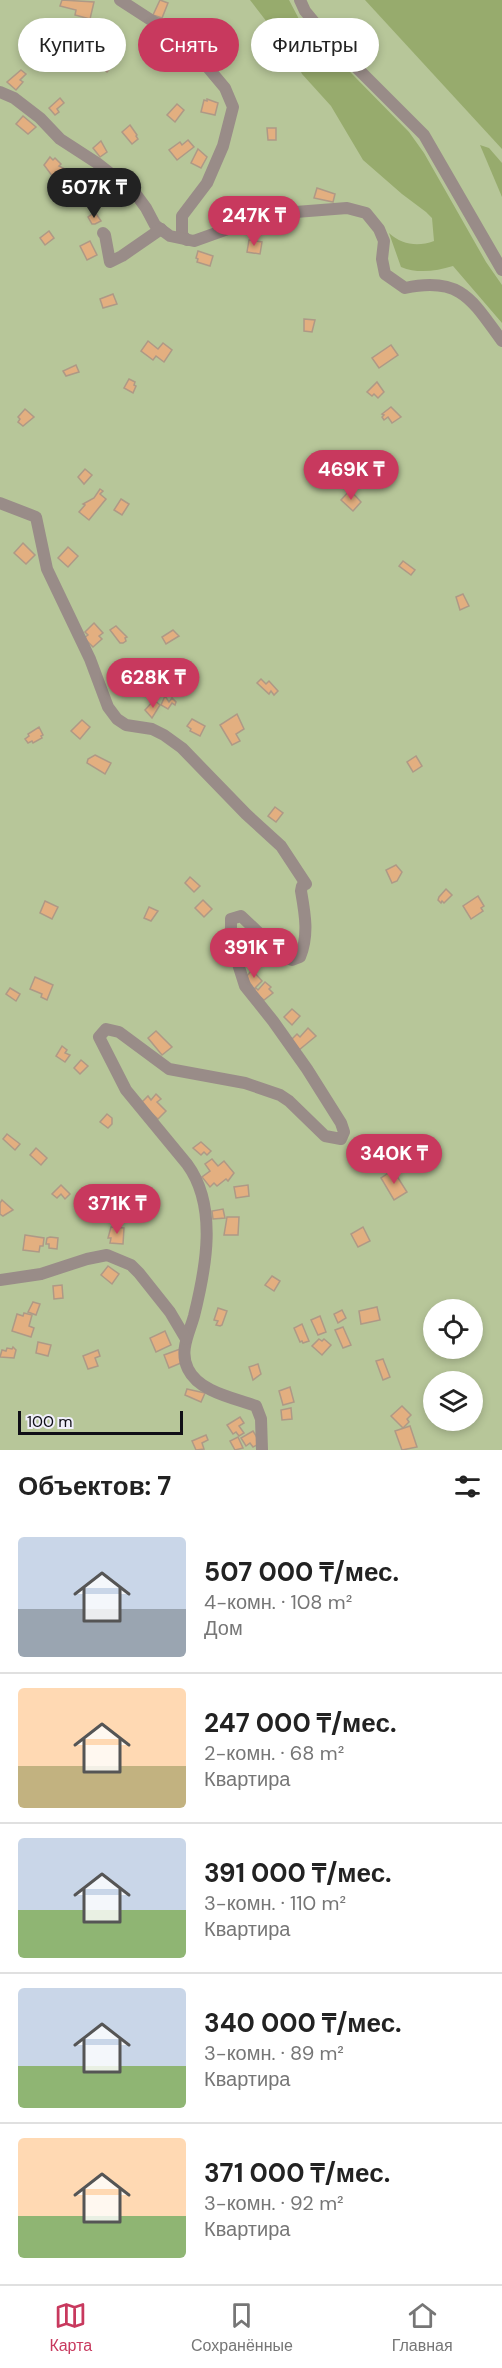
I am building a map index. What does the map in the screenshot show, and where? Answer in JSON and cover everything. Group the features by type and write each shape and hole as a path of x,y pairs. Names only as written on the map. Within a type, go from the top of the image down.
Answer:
{"street":[{"path":"120,0 189,41 225,88 233,107 223,146 207,183 182,216 182,235 188,240"},
{"path":"300,0 305,11 329,40 424,135 502,270"},
{"path":"0,92 15,98 40,117 60,139 97,163 135,193 146,208 154,225 170,236 194,241 270,214 347,208 366,213 384,241 382,259 385,274 405,288 424,284 457,289 479,311 502,341"},
{"path":"103,233 110,262 161,230"},
{"path":"0,502 36,517 47,569 90,659 108,707 117,719 126,725 152,729 182,748 246,814 281,846 306,885 302,886 300,891 306,928 305,945 300,957 292,960 284,957 241,916 234,916 230,921 231,942 245,986 273,1022 336,1114 344,1132 341,1139 325,1136 280,1095 244,1083 169,1069 119,1032 106,1029 99,1037 126,1090 187,1164 203,1193 206,1208 206,1234 202,1279 183,1353 188,1370 206,1388 256,1406 261,1419 262,1450"},
{"path":"0,1280 41,1274 107,1255 131,1266 139,1273 170,1312 186,1339"}],"green space":[{"path":"0,0 502,0 502,1450 0,1450"},
{"path":"250,0 289,0 298,18 264,18"},
{"path":"365,0 502,0 502,149"},
{"path":"301,72 350,72 409,132 424,153 486,262 502,285 502,323 453,266 427,271 401,267 389,233 410,244 434,241 432,218 363,160 331,106"},
{"path":"480,145 489,148 502,163 502,197"}],"building":[{"path":"62,0 94,2 90,18 75,15 76,10 60,6"},
{"path":"160,0 168,3 162,18 153,15"},
{"path":"19,72 26,74 20,80 23,82 16,90 7,82"},
{"path":"60,98 64,103 57,109 59,112 55,115 49,108"},
{"path":"207,99 218,103 215,115 201,112 204,100 207,101"},
{"path":"177,104 184,110 175,122 167,115"},
{"path":"23,116 36,127 28,134 16,124"},
{"path":"130,125 138,139 132,144 122,132"},
{"path":"267,128 276,128 276,140 268,140"},
{"path":"188,140 194,147 177,160 169,150 180,142 182,145"},
{"path":"101,141 107,152 100,157 93,148"},
{"path":"198,149 207,157 201,168 191,163"},
{"path":"50,157 53,160 55,158 61,164 59,166 65,169 53,177 44,165"},
{"path":"317,188 335,194 333,202 314,198"},
{"path":"95,212 101,221 92,224 88,217"},
{"path":"49,231 54,238 45,245 40,238"},
{"path":"249,240 262,242 260,254 247,252"},
{"path":"90,241 97,255 87,260 80,246"},
{"path":"198,251 213,256 210,266 197,262"},
{"path":"113,294 117,304 103,308 100,299"},
{"path":"304,319 315,320 312,332 304,331"},
{"path":"148,341 158,349 163,343 172,350 164,362 156,356 153,360 141,351"},
{"path":"391,345 398,355 379,368 372,358"},
{"path":"76,365 79,372 66,376 63,371"},
{"path":"129,379 135,382 133,393 124,388"},
{"path":"377,382 384,392 378,398 367,392"},
{"path":"391,407 401,417 392,423 388,417 384,420 382,417 384,415 382,414"},
{"path":"25,409 34,417 23,426 18,422 20,419 18,417"},
{"path":"85,469 92,475 84,484 78,477"},
{"path":"100,489 103,491 100,494 106,499 89,520 79,512 85,505 83,504 94,498"},
{"path":"350,490 361,502 353,511 341,500"},
{"path":"121,499 129,504 122,515 114,510"},
{"path":"23,543 35,555 26,564 14,553"},
{"path":"68,547 78,556 68,567 58,558"},
{"path":"403,561 415,570 411,575 399,566"},
{"path":"463,594 469,606 460,610 456,597"},
{"path":"94,623 103,633 99,636 102,639 93,647 84,638 88,635 85,632"},
{"path":"116,626 127,637 123,643 120,643 110,630"},
{"path":"173,630 179,636 166,644 162,637"},
{"path":"117,667 124,674 117,682 110,675"},
{"path":"261,679 266,684 269,681 278,691 274,695 271,691 269,694 257,683"},
{"path":"165,696 169,702 172,698 176,702 175,705 172,703 168,709 161,705"},
{"path":"154,700 160,705 152,718 145,710"},
{"path":"237,714 244,729 236,734 240,741 232,745 220,725"},
{"path":"192,719 205,726 200,736 190,731 191,729 187,726"},
{"path":"82,720 90,727 80,739 71,731"},
{"path":"39,727 42,738 28,743 25,739 29,736 28,734"},
{"path":"95,755 111,763 105,774 87,763 88,759"},
{"path":"416,756 422,766 413,772 407,762"},
{"path":"275,807 283,813 276,822 268,816"},
{"path":"396,865 402,872 397,881 392,883 386,870"},
{"path":"190,877 200,886 194,892 185,883"},
{"path":"446,889 452,895 441,903 438,900 439,897"},
{"path":"478,896 484,906 481,908 483,911 471,919 463,906"},
{"path":"203,900 212,909 204,917 195,908"},
{"path":"45,901 58,907 52,919 40,913"},
{"path":"149,907 158,911 151,921 144,918"},
{"path":"252,970 262,981 254,989 246,977"},
{"path":"35,977 53,985 47,1000 41,997 42,994 30,989"},
{"path":"265,982 271,987 269,989 273,993 264,1000 253,991 256,988 258,990"},
{"path":"10,988 20,994 16,1001 6,994"},
{"path":"292,1009 300,1016 292,1025 284,1017"},
{"path":"308,1028 316,1036 299,1050 290,1041 297,1034 300,1037"},
{"path":"156,1031 172,1047 162,1055 148,1038"},
{"path":"62,1046 67,1050 65,1053 70,1055 65,1062 56,1056"},
{"path":"81,1060 88,1066 80,1074 74,1068"},
{"path":"156,1094 161,1099 157,1102 166,1111 158,1119 139,1105 148,1096 151,1100"},
{"path":"107,1114 112,1118 112,1124 108,1128 100,1122"},
{"path":"7,1134 20,1144 15,1150 3,1139"},
{"path":"201,1142 211,1151 207,1155 204,1152 201,1155 193,1148"},
{"path":"36,1148 47,1158 41,1165 30,1155"},
{"path":"212,1159 218,1166 224,1161 234,1173 228,1181 226,1179 217,1186 214,1183 210,1187 202,1177 210,1171 205,1164"},
{"path":"393,1170 407,1192 394,1200 381,1178"},
{"path":"61,1185 70,1194 65,1199 61,1194 57,1198 52,1194"},
{"path":"248,1185 249,1196 236,1198 234,1187"},
{"path":"2,1200 13,1210 3,1216 0,1214"},
{"path":"223,1209 225,1218 213,1219 212,1211"},
{"path":"227,1217 239,1217 238,1235 224,1235"},
{"path":"111,1227 124,1228 123,1244 110,1243 111,1238 108,1238"},
{"path":"363,1227 370,1241 358,1247 351,1234"},
{"path":"25,1235 44,1238 39,1252 23,1250"},
{"path":"47,1238 58,1238 57,1249 49,1248 49,1244 46,1244"},
{"path":"108,1266 119,1274 112,1284 101,1275"},
{"path":"272,1276 280,1281 274,1291 265,1285"},
{"path":"62,1285 63,1298 54,1299 53,1286"},
{"path":"33,1302 40,1304 36,1315 28,1312"},
{"path":"377,1307 380,1320 361,1324 359,1311"},
{"path":"218,1308 227,1311 220,1326 216,1325 218,1321 214,1320"},
{"path":"342,1310 346,1318 338,1323 334,1314"},
{"path":"24,1313 32,1315 29,1326 34,1328 31,1337 12,1331 17,1314 23,1316"},
{"path":"320,1316 326,1332 318,1335 311,1320"},
{"path":"302,1324 309,1341 303,1343 300,1342 294,1328"},
{"path":"343,1327 351,1345 343,1348 335,1330"},
{"path":"165,1331 171,1345 156,1352 150,1338"},
{"path":"319,1339 322,1341 324,1339 331,1345 322,1355 312,1346"},
{"path":"38,1342 51,1345 48,1356 36,1353"},
{"path":"13,1347 16,1350 14,1358 0,1357 2,1350 6,1351 7,1348 12,1349"},
{"path":"180,1349 181,1363 169,1368 164,1355"},
{"path":"98,1350 100,1356 95,1358 98,1366 88,1369 83,1356"},
{"path":"383,1359 390,1377 383,1380 376,1361"},
{"path":"258,1364 261,1374 253,1380 249,1367"},
{"path":"290,1387 294,1402 283,1405 279,1391"},
{"path":"187,1389 205,1393 201,1402 185,1395"},
{"path":"402,1406 411,1415 407,1419 409,1422 403,1428 391,1416"},
{"path":"291,1408 292,1419 282,1420 281,1410"},
{"path":"240,1417 244,1423 239,1426 244,1433 239,1436 236,1432 233,1434 227,1425"},
{"path":"410,1426 417,1447 402,1450 395,1431"},
{"path":"253,1431 258,1439 257,1445 253,1447 250,1443 246,1446 241,1438"},
{"path":"206,1435 208,1440 202,1443 204,1449 196,1450 192,1441"},
{"path":"238,1437 243,1448 235,1450 230,1441"}]}
